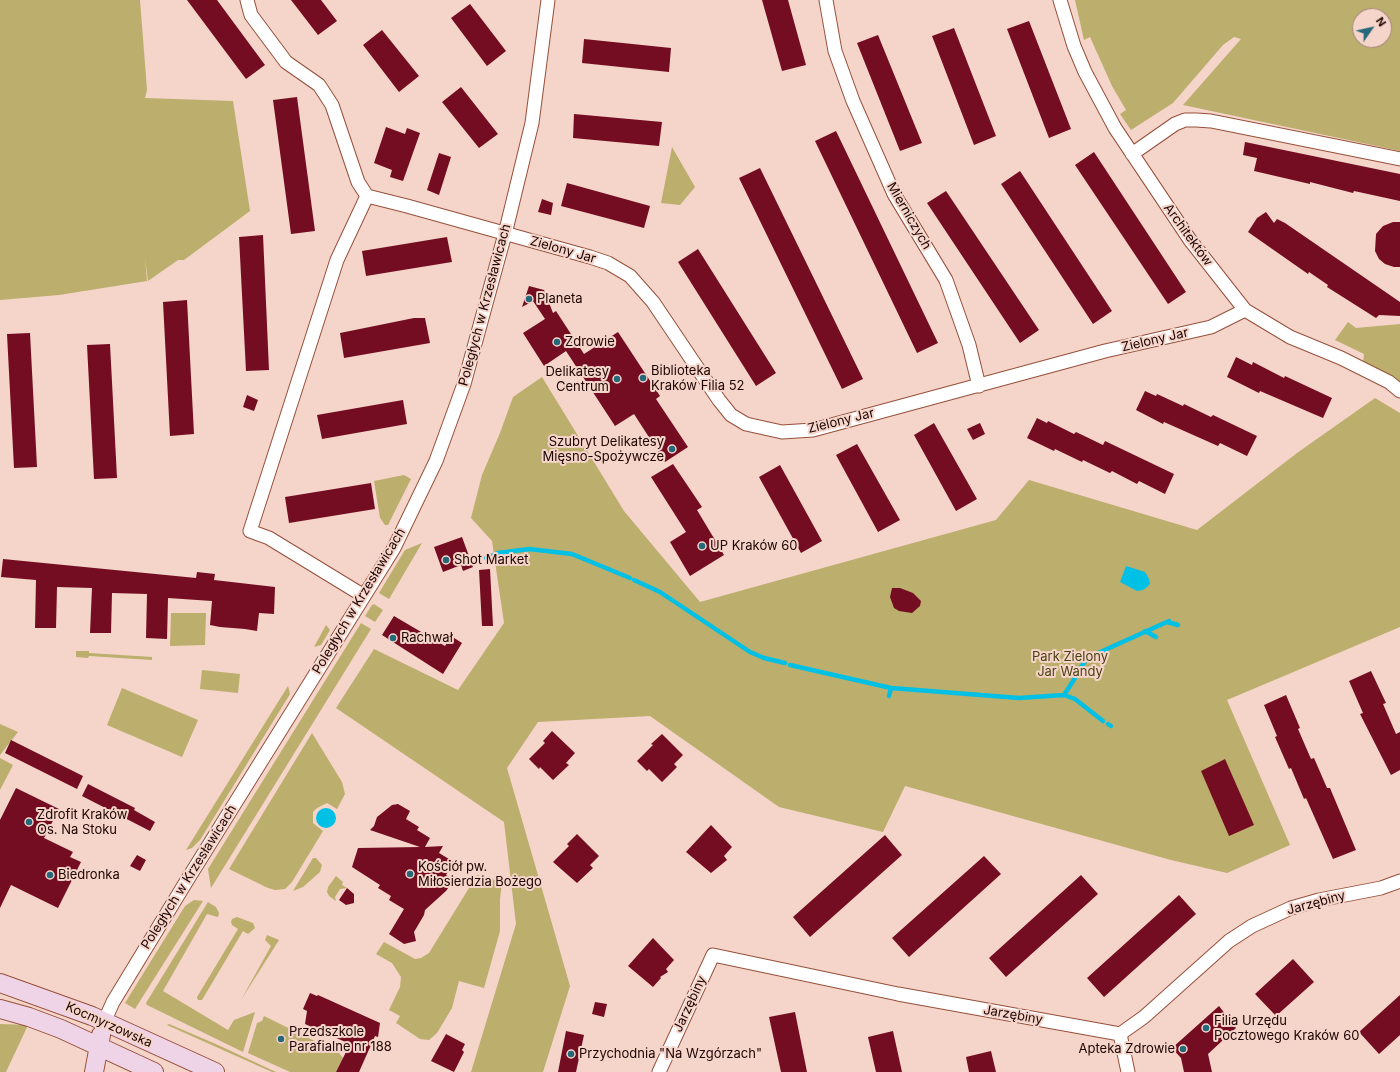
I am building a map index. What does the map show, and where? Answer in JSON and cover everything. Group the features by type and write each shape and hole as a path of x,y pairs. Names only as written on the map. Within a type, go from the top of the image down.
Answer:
{"main road":[{"name":"Kocmyrzowska","path":"0,983 65,1005 215,1072"},
{"name":"Kocmyrzowska","path":"0,1009 55,1027 154,1072"},
{"path":"94,1072 104,1022"}],"street":[{"path":"247,0 252,15 286,62 319,85 332,105 358,182 367,196 337,260 250,531 269,538 364,596"},
{"name":"Poległych w Krzesławicach","path":"104,1022 113,1002 186,882 404,530 444,439 464,384 505,234 532,123 548,0"},
{"name":"Mierniczych","path":"826,0 835,50 853,101 894,194 946,280 969,346 980,386"},
{"name":"Architektów","path":"1060,0 1074,46 1085,72 1115,128 1190,240 1245,310 1290,338 1340,358 1389,382 1400,391"},
{"path":"1132,154 1175,124 1185,120 1196,120 1211,121 1400,159"},
{"name":"Zielony Jar","path":"367,196 596,259 630,276 653,302 719,400 731,414 746,424 782,432 797,432 980,386 1112,350 1211,327 1245,310"},
{"name":"Jarzębiny","path":"659,1072 713,955 898,994 1120,1034 1144,1017 1229,940 1252,926 1305,904 1380,888 1400,881"},
{"path":"1120,1034 1128,1072"}],"green space":[{"path":"0,0 140,0 147,90 145,98 233,101 250,211 184,260 178,260 148,281 145,258 147,281 59,295 0,300"},
{"path":"1075,0 1400,0 1400,151 1183,105 1241,39 1234,37 1223,45 1173,103 1131,130 1120,114 1126,110 1112,86 1090,37 1084,40"},
{"path":"672,147 695,187 680,205 661,203"},
{"path":"1348,322 1356,328 1400,324 1400,384 1363,363 1364,354 1335,340"},
{"name":"Park Zielony Jar Wandy","path":"542,377 624,511 700,602 996,520 1029,480 1197,530 1297,453 1375,398 1400,413 1400,627 1227,700 1290,845 1227,873 1171,860 905,786 883,832 779,807 650,716 538,722 507,768 570,986 543,1072 471,1072 516,924 504,822 336,708 374,649 458,690 504,623 492,541 471,518 482,475 500,433 513,397"},
{"path":"404,475 411,479 388,525 385,525 380,518 374,481"},
{"path":"422,543 389,599 379,593 405,550"},
{"path":"374,604 383,610 375,622 365,616"},
{"path":"171,613 206,613 205,645 170,646"},
{"path":"361,623 371,629 211,888 208,869"},
{"path":"326,625 330,630 321,645 314,647"},
{"path":"76,651 152,657 152,660 89,656 88,658 76,657"},
{"path":"202,670 240,674 238,693 200,689"},
{"path":"288,686 290,694 200,840 192,848 186,850"},
{"path":"122,688 198,720 182,757 107,725"},
{"path":"0,724 18,732 0,755"},
{"path":"312,733 342,782 345,794 337,809 327,803 317,808 313,812 313,823 323,831 292,882 285,889 275,890 229,869"},
{"path":"0,758 13,765 0,790"},
{"path":"313,858 316,858 322,865 320,872 303,887 293,891"},
{"path":"477,875 502,882 500,899 500,931 484,988 459,981 452,1008 437,1033 429,1040 420,1039 396,1023 400,1016 389,1010 400,987 401,977 392,963 376,954 384,942 415,959 421,958 429,953"},
{"path":"336,876 343,882 342,885 347,888 340,889 335,897 336,901 329,896 327,892 328,887"},
{"path":"194,900 203,901 135,1009 125,1003 185,906"},
{"path":"208,902 216,907 219,913 218,917 207,914 163,991 228,1030 234,1020 255,1012 243,1052 147,1005 146,1003"},
{"path":"237,917 253,923 255,928 248,934 243,931 202,1000 198,1000 197,997 238,929 232,925 231,922 232,919"},
{"path":"267,935 279,940 241,1000 271,946 265,940"},
{"name":"Przedszkole Parafialne nr 188","path":"264,1016 339,1053 343,1058 336,1072 290,1072 248,1053 257,1023 262,1021"},
{"path":"0,1024 28,1025 6,1072 0,1072"},
{"path":"169,1024 276,1072 272,1072 167,1025"}],"water":[{"path":"1126,566 1145,572 1150,584 1143,590 1137,591 1120,582"},
{"path":"326,808 333,811 336,818 333,825 326,828 319,825 316,818 319,811"}],"building":[{"path":"187,0 217,0 265,65 246,79"},
{"path":"291,0 321,0 337,21 318,35"},
{"path":"762,0 788,0 806,65 782,71"},
{"path":"470,4 506,51 487,66 451,18"},
{"path":"1029,21 1071,129 1049,138 1007,29"},
{"path":"954,28 996,136 974,145 932,36"},
{"path":"382,30 419,76 399,92 363,45"},
{"path":"878,35 922,143 900,151 857,43"},
{"path":"584,39 671,48 669,72 582,63"},
{"path":"461,87 498,134 479,148 442,102"},
{"path":"297,97 315,231 291,234 273,100"},
{"path":"574,114 662,122 659,146 573,138"},
{"path":"386,127 405,134 407,128 420,133 403,181 390,177 392,170 374,163"},
{"path":"836,131 938,343 917,353 815,141"},
{"path":"1245,142 1400,174 1400,201 1354,191 1353,193 1310,182 1310,184 1254,171 1257,158 1243,155"},
{"path":"1094,152 1186,292 1168,304 1075,165"},
{"path":"439,153 451,157 439,195 427,190"},
{"path":"760,168 863,379 842,389 739,178"},
{"path":"1020,171 1112,311 1093,324 1001,184"},
{"path":"567,183 650,206 644,228 561,206"},
{"path":"946,191 1039,330 1020,343 927,203"},
{"path":"542,199 553,203 551,215 538,212"},
{"path":"1266,212 1274,223 1277,219 1285,223 1400,302 1400,316 1379,315 1376,318 1327,287 1328,285 1309,272 1308,274 1248,232 1257,218"},
{"path":"1393,222 1400,222 1400,267 1385,264 1379,259 1375,251 1376,234 1383,226"},
{"path":"263,235 269,370 246,371 239,237"},
{"path":"447,237 452,262 366,276 362,251"},
{"path":"698,249 776,373 756,386 678,262"},
{"path":"529,286 544,290 553,313 556,311 584,354 618,332 660,396 656,399 688,447 665,462 634,414 615,426 566,351 544,366 523,333 545,319 533,301 522,307"},
{"path":"187,300 194,434 170,436 163,302"},
{"path":"414,318 425,318 430,343 344,358 340,333"},
{"path":"30,333 37,467 14,468 7,334"},
{"path":"110,344 117,478 94,479 87,345"},
{"path":"1236,357 1252,365 1253,362 1284,378 1285,376 1332,398 1323,418 1260,391 1259,393 1227,377"},
{"path":"1145,391 1156,396 1157,394 1183,406 1184,404 1211,417 1213,415 1257,436 1247,456 1220,443 1218,446 1164,422 1163,424 1136,410"},
{"path":"247,395 258,400 254,411 243,407"},
{"path":"403,400 407,424 322,439 317,415"},
{"path":"1037,418 1047,423 1048,421 1074,434 1076,432 1103,445 1105,441 1174,474 1165,494 1139,481 1137,484 1112,471 1110,473 1055,449 1054,451 1027,438"},
{"path":"934,423 977,499 956,511 914,435"},
{"path":"980,423 985,434 973,440 967,429"},
{"path":"857,444 900,520 878,532 836,455"},
{"path":"673,464 702,507 697,510 724,555 690,576 670,542 686,532 651,477"},
{"path":"780,465 822,541 801,553 759,477"},
{"path":"371,483 375,509 289,523 285,497"},
{"path":"462,537 473,567 463,571 461,565 443,572 434,547"},
{"path":"3,559 196,578 197,572 215,574 214,580 275,587 274,614 259,613 257,631 220,627 210,625 212,601 168,598 167,639 146,638 147,594 112,593 111,633 90,633 92,588 57,587 56,628 35,628 36,580 1,577"},
{"path":"490,569 493,626 482,626 479,570"},
{"path":"892,588 900,588 913,593 921,601 920,606 912,613 899,611 894,608 890,597"},
{"path":"394,616 445,646 451,636 462,643 443,674 382,635"},
{"path":"1371,671 1386,703 1383,704 1396,734 1400,732 1400,770 1391,775 1360,714 1363,713 1349,681"},
{"path":"1286,695 1311,759 1314,758 1327,788 1330,788 1356,850 1333,859 1306,798 1304,799 1291,768 1289,769 1275,737 1277,736 1264,705"},
{"path":"552,731 575,753 566,763 569,765 553,780 540,767 539,769 529,759 545,743 543,741"},
{"path":"662,734 683,755 674,764 677,767 662,782 649,769 647,771 637,761 653,745 651,744"},
{"path":"11,740 83,776 77,789 5,753"},
{"path":"1225,759 1254,825 1229,836 1201,771"},
{"path":"88,784 135,808 134,810 155,822 150,831 82,796"},
{"path":"16,788 59,809 44,838 73,852 70,857 81,862 58,908 11,885 0,908 0,820"},
{"name":"Kościół pw. Miłosierdzia Bożego","path":"398,804 410,811 406,819 419,827 417,830 430,838 425,847 443,846 439,853 454,862 446,875 452,879 451,884 446,891 425,910 424,915 414,932 416,941 404,944 389,934 404,909 389,900 391,896 378,888 380,885 352,867 358,848 420,847 370,830 374,826 377,817 392,805"},
{"path":"711,825 732,847 724,856 727,860 711,873 686,852"},
{"path":"577,834 599,856 590,865 593,868 577,883 553,862 569,846 567,844"},
{"path":"885,835 902,855 810,937 793,917"},
{"path":"137,855 146,860 140,871 130,866"},
{"path":"984,856 1001,874 909,957 892,938"},
{"path":"1081,875 1098,894 1006,977 989,958"},
{"path":"347,888 354,894 354,903 346,905 339,900"},
{"path":"1179,895 1196,914 1104,997 1087,978"},
{"path":"653,938 674,960 666,969 668,972 660,977 661,978 653,987 628,966"},
{"path":"1293,959 1314,982 1276,1016 1255,994"},
{"path":"310,993 317,996 318,995 380,1023 378,1037 375,1036 359,1072 336,1072 350,1044 305,1024 307,1011 303,1009"},
{"path":"1400,995 1400,1035 1379,1054 1359,1032"},
{"path":"595,1002 607,1004 604,1017 592,1014"},
{"path":"1219,1006 1236,1028 1208,1054 1212,1072 1184,1072 1181,1058 1172,1048"},
{"path":"795,1012 807,1072 781,1072 769,1017"},
{"name":"Przychodnia \"Na Wzgórzach\"","path":"566,1031 584,1035 576,1072 558,1072"},
{"path":"893,1031 902,1072 876,1072 868,1037"},
{"path":"446,1034 465,1044 462,1050 464,1052 454,1072 431,1061"},
{"path":"991,1051 996,1072 969,1072 966,1057"}],"waterway":[{"path":"486,558 498,553 529,549 572,554 630,578"},
{"path":"634,580 660,592 750,652 764,658 785,663"},
{"path":"1078,672 1087,658 1169,621"},
{"path":"1167,622 1178,625"},
{"path":"1145,631 1156,637"},
{"path":"790,665 891,688 1019,698 1064,695 1075,699 1103,721"},
{"path":"1064,695 1075,678"},
{"path":"889,696 891,688"}],"place":[{"name":"Planeta","path":"529,299"},
{"name":"Zdrowie","path":"557,342"},
{"name":"Biblioteka Kraków Filia 52","path":"643,378"},
{"name":"Delikatesy Centrum","path":"617,379"},
{"name":"Szubryt Delikatesy Mięsno-Spożywcze","path":"672,449"},
{"name":"UP Kraków 60","path":"702,546"},
{"name":"Shot Market","path":"446,560"},
{"name":"Rachwał","path":"393,638"},
{"name":"Zdrofit Kraków Os. Na Stoku","path":"29,822"},
{"name":"Kościół pw. Miłosierdzia Bożego","path":"410,874"},
{"name":"Biedronka","path":"50,875"},
{"name":"Filia Urzędu Pocztowego Kraków 60","path":"1206,1028"},
{"name":"Przedszkole Parafialne nr 188","path":"281,1039"},
{"name":"Apteka Zdrowie","path":"1183,1049"},
{"name":"Przychodnia \"Na Wzgórzach\"","path":"571,1054"}]}
